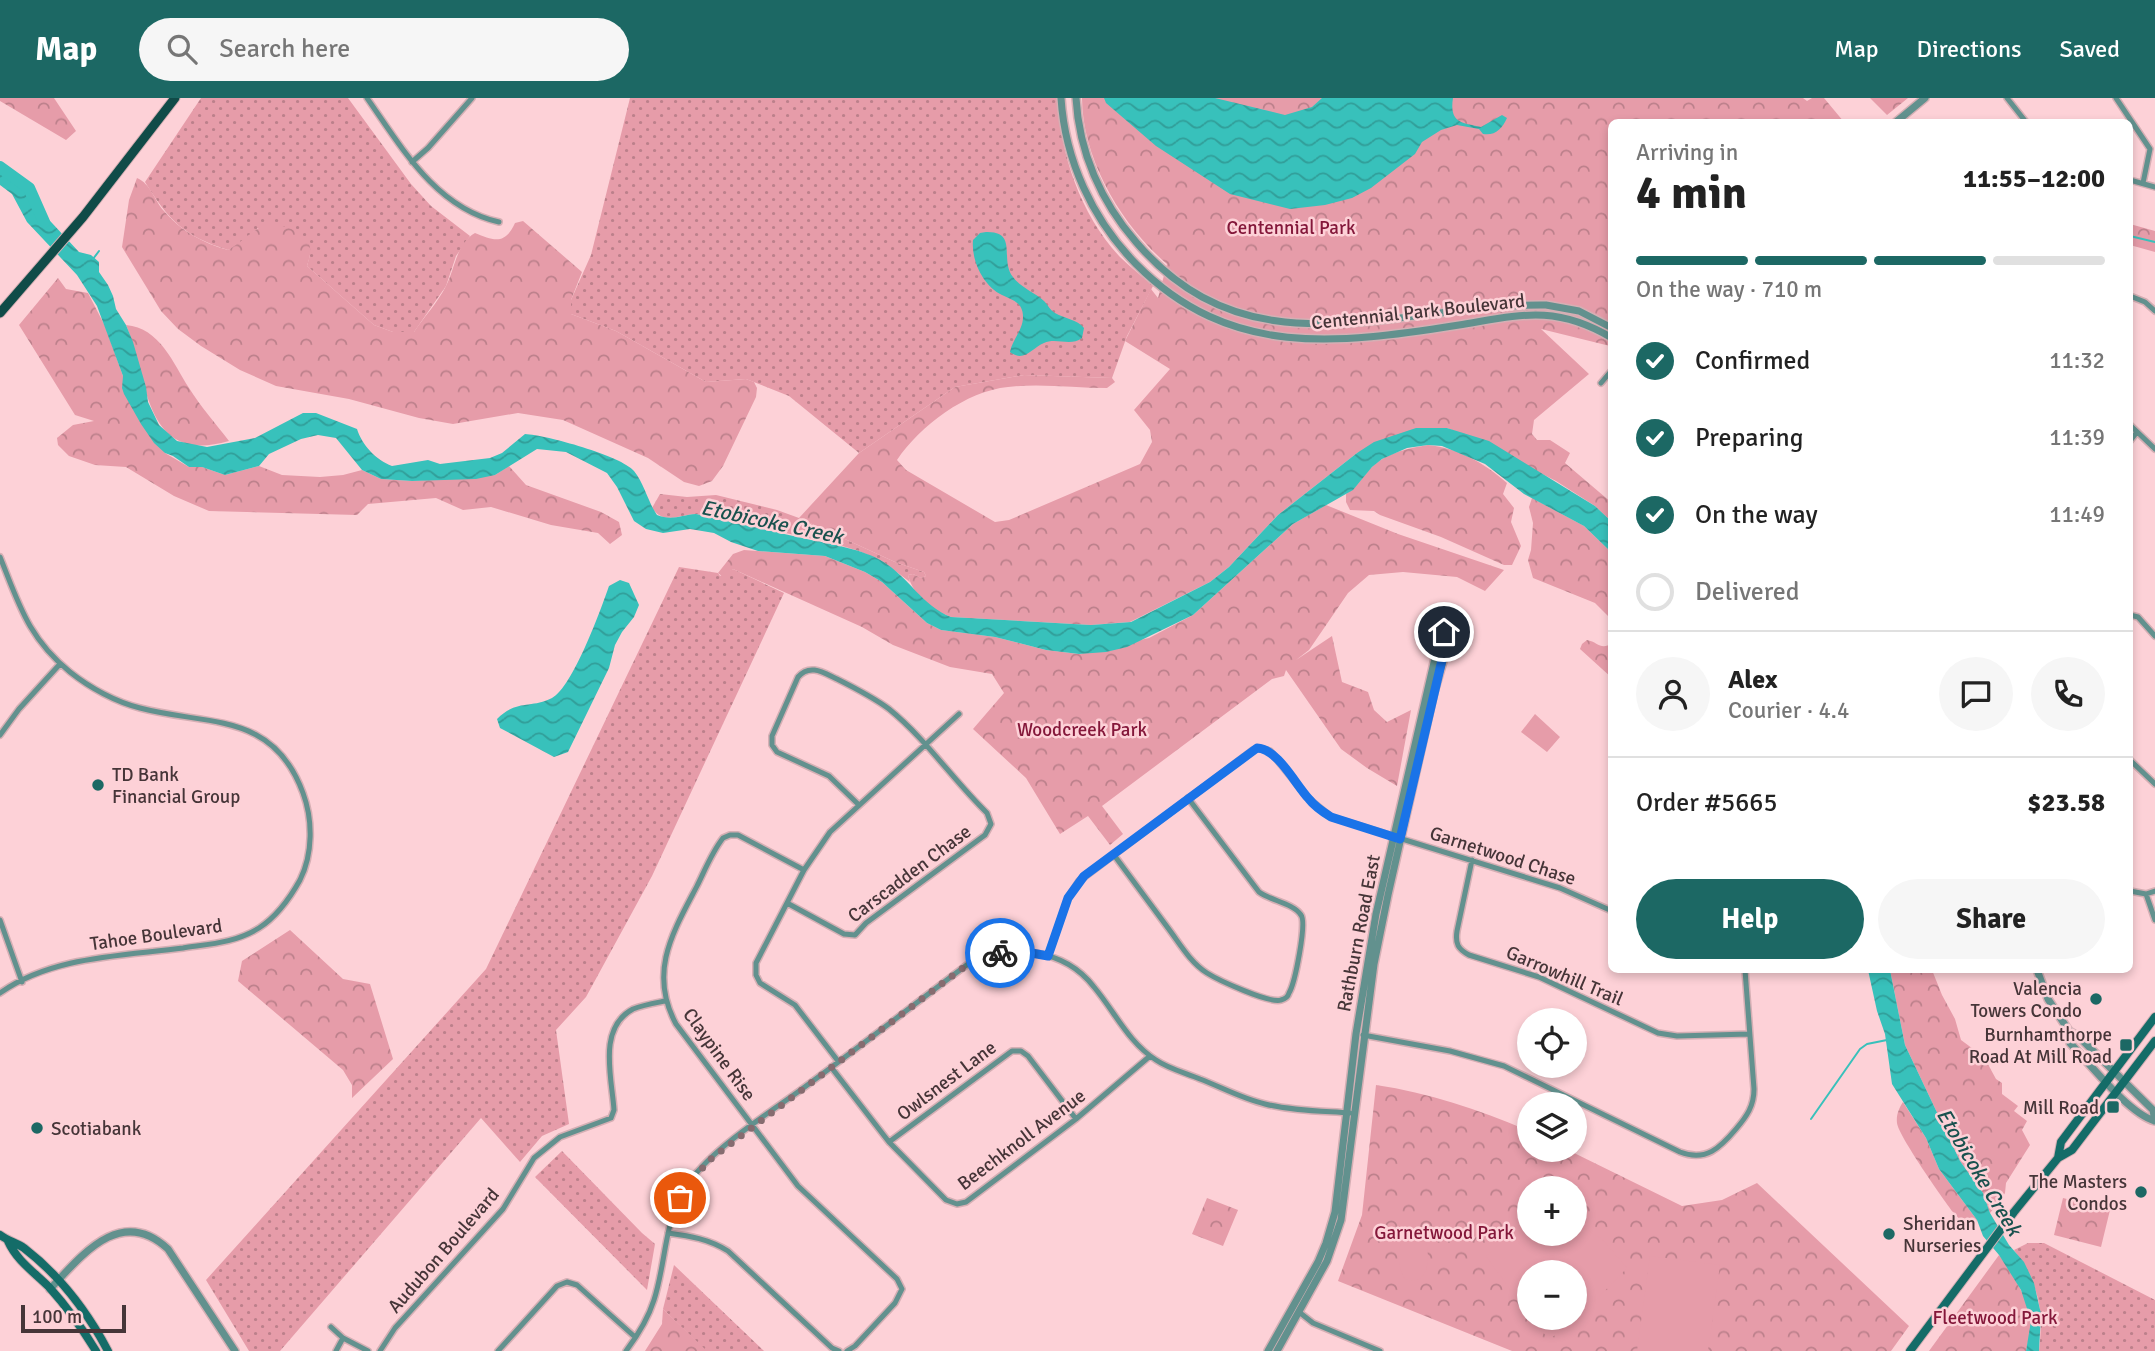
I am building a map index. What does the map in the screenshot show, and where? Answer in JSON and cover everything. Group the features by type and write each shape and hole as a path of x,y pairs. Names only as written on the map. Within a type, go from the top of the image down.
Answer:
{"main road":[{"path":"0,313 83,217 176,98"},
{"path":"2058,1158 2061,1142 2108,1083 2155,1017"},
{"path":"1910,1351 2014,1212 2058,1158 2073,1150 2155,1041"},
{"path":"0,1235 22,1246 58,1281 84,1311 108,1351"},
{"path":"8,1241 14,1255 50,1289 74,1317 96,1351"}],"street":[{"path":"367,98 412,162 448,198 466,211 499,222"},
{"path":"412,162 472,98"},
{"name":"Centennial Park Boulevard","path":"1061,98 1075,168 1103,224 1145,273 1173,295 1212,317 1269,336 1325,340 1520,315 1549,314 1576,320 1608,336"},
{"name":"Centennial Park Boulevard","path":"1076,98 1085,151 1102,195 1114,214 1156,263 1182,284 1217,303 1251,316 1325,326 1546,305 1579,311 1608,326"},
{"path":"1907,119 1925,98"},
{"path":"2007,98 2024,119"},
{"path":"2116,98 2130,119"},
{"path":"2133,124 2150,149 2143,183"},
{"path":"2133,181 2155,187"},
{"path":"2133,297 2145,302 2155,311"},
{"path":"1601,383 1608,375"},
{"path":"2133,428 2155,449"},
{"path":"2133,437 2137,432"},
{"name":"Tahoe Boulevard","path":"0,557 21,612 32,631 60,664 93,688 139,708 227,723 259,737 289,765 301,786 309,819 308,858 292,895 260,927 222,943 91,959 37,974 0,993"},
{"path":"2133,616 2138,617 2155,636"},
{"name":"Rathburn Road East","path":"1268,1351 1312,1273 1326,1243 1335,1212 1376,914 1397,838 1442,660 1449,639 1444,632 1436,638 1435,658 1397,838"},
{"path":"0,735 60,664"},
{"path":"859,805 829,776 778,752 772,745 773,733 800,674 814,669 867,694 890,710 926,746"},
{"path":"838,1061 795,1005 764,987 757,978 756,963 804,870 830,832 959,714"},
{"name":"Carscadden Chase","path":"787,903 844,934 855,935 866,923 988,833 991,824 987,813 926,746"},
{"name":"Garnetwood Chase","path":"1048,956 1071,892 1084,876 1254,750 1264,748 1274,755 1308,799 1331,817 1560,888 1608,909"},
{"path":"2133,763 2155,784"},
{"path":"1114,855 1198,966 1219,979 1268,999 1278,1001 1285,998 1293,982 1304,928 1303,918 1296,910 1259,891 1188,799"},
{"name":"Claypine Rise","path":"804,870 737,835 723,838 670,939 663,976 665,1001 683,1034 799,1186 897,1279 902,1289 895,1303 855,1346 847,1351"},
{"name":"Garrowhill Trail","path":"1472,860 1455,940 1459,949 1469,956 1539,977 1658,1033 1677,1036 1749,1034"},
{"path":"2133,892 2146,894 2155,891"},
{"path":"2146,894 2155,920"},
{"path":"0,920 22,982"},
{"path":"625,1351 645,1324 654,1302 668,1233 677,1205 692,1179 706,1163 974,961 1011,951 1048,956 1067,964 1089,981 1136,1046 1159,1062 1262,1104 1350,1113"},
{"path":"1360,1034 1450,1051 1504,1066 1680,1152 1700,1156 1714,1152 1722,1146 1750,1110 1754,1089 1745,973"},
{"path":"2038,973 2048,999 2068,1031 2070,1043 2146,1119 2155,1121 2153,1110 2078,1036 2068,1031"},
{"name":"Audubon Boulevard","path":"380,1351 395,1328 503,1209 534,1158 560,1137 609,1120 613,1116 610,1047 613,1031 621,1019 632,1010 665,1001"},
{"name":"Owlsnest Lane","path":"889,1142 1012,1051 1021,1051 1028,1056 1076,1119"},
{"name":"Beechknoll Avenue","path":"831,1067 889,1142 946,1200 959,1204 966,1202 1076,1119 1150,1056"},
{"name":"Rathburn Road East","path":"1277,1351 1327,1261 1336,1238 1344,1207 1350,1113"},
{"path":"50,1289 102,1239 127,1232 154,1237 168,1249 235,1351"},
{"path":"668,1233 702,1239 728,1251 832,1348 839,1351"},
{"path":"498,1351 556,1287 567,1282 577,1285 635,1337"},
{"path":"1299,1312 1312,1322 1380,1351"},
{"path":"331,1327 343,1338 368,1351"},
{"path":"337,1351 343,1338"}],"green space":[{"path":"0,98 54,98 76,131 66,140 0,101"},
{"path":"201,98 348,98 411,184 431,206 470,236 456,256 446,286 414,332 393,332 374,325 307,266 310,255 258,228 243,242 228,250 189,233 170,217 145,182"},
{"path":"630,98 1057,98 1068,162 1084,203 1106,240 1120,257 1153,286 1127,336 1112,378 1024,375 955,387 859,453 789,396 746,379 706,382 616,331 571,314 571,300 591,255"},
{"name":"Centennial Park","path":"1082,98 1803,98 1807,101 1824,98 1842,119 1608,119 1608,346 1541,329 1589,374 1534,420 1532,434 1537,440 1550,440 1570,453 1565,463 1608,500 1608,518 1595,506 1556,481 1447,428 1357,453 1278,515 1229,567 1210,582 1130,622 1091,625 951,617 930,606 914,589 908,575 921,578 926,576 924,572 895,562 799,518 859,453 955,387 1024,375 1112,378 1115,382 1107,388 1020,386 976,395 931,423 897,460 906,470 995,522 1009,520 1140,464 1152,442 1150,430 1134,410 1170,369 1125,341 1151,289 1158,298 1167,264 1150,248 1120,211 1097,167 1084,121"},
{"path":"1870,98 1908,98 1887,115"},
{"path":"137,178 146,184 161,207 178,225 193,236 228,250 266,225 284,226 297,231 309,244 307,266 374,325 393,332 414,332 443,292 460,250 469,238 475,233 493,239 503,238 515,223 523,221 582,272 571,300 571,314 616,331 706,382 746,379 754,382 757,388 756,397 723,466 712,481 699,486 684,482 648,458 563,420 518,413 453,424 419,418 349,399 276,386 240,370 201,346 178,329 161,311 122,247 129,200"},
{"path":"2133,225 2155,231 2155,252 2133,246"},
{"path":"58,278 66,289 88,293 105,326 123,376 165,453 189,467 202,467 225,475 259,466 282,475 320,477 362,470 381,479 412,481 495,475 509,466 526,485 601,512 619,522 622,535 610,544 598,533 551,525 491,507 463,510 436,498 368,504 357,515 209,511 174,496 126,467 95,465 69,456 58,445 57,438 73,425 94,421 75,415 19,325"},
{"path":"126,325 138,328 157,340 198,402 229,441 201,445 180,441 165,430 154,413 146,392"},
{"path":"1428,445 1450,449 1470,458 1507,483 1503,494 1514,508 1511,522 1521,546 1512,565 1504,565 1374,511 1350,510 1346,494 1374,465 1393,454"},
{"path":"660,494 687,497 716,495 777,510 924,572 926,576 921,578 908,575 910,582 882,561 832,543 696,514 666,518 652,508"},
{"path":"1532,498 1584,526 1608,549 1608,616 1595,603 1533,578 1528,560 1533,523 1529,507"},
{"name":"Woodcreek Park","path":"1326,505 1398,534 1504,570 1485,591 1457,577 1403,572 1369,575 1348,593 1309,650 1296,660 1332,636 1342,682 1368,692 1374,710 1387,722 1411,710 1397,786 1341,749 1286,670 1284,676 1272,679 1102,806 1123,834 1110,845 1088,816 1060,834 1026,778 973,729 1004,693 992,674 950,667 893,645 862,627 733,569 723,577 718,573 733,554 744,550 825,556 882,582 927,623 941,630 995,637 1046,650 1079,654 1149,638 1193,615 1293,524"},
{"path":"679,567 718,573 720,576 733,569 784,593 652,876 586,997 556,1030 569,1124 542,1136 520,1162 481,1118 280,1351 249,1351 206,1280 486,969"},
{"path":"1587,640 1602,646 1608,645 1608,674 1580,649"},
{"path":"1535,714 1560,737 1547,752 1521,732"},
{"path":"290,930 343,979 370,984 393,1059 352,1098 352,1085 343,1070 238,981 242,961"},
{"path":"1891,973 1933,973 1955,1019 1961,1040 1984,1057 1996,1079 2002,1083 2002,1094 2018,1106 2014,1111 2027,1121 2022,1130 2030,1145 2006,1183 2005,1193 1990,1213 1983,1193 1960,1161 1905,1045"},
{"name":"Garnetwood Park","path":"1376,1085 1454,1103 1517,1126 1517,1162 1587,1162 1587,1159 1682,1206 1722,1200 1757,1183 1909,1326 1891,1351 1512,1351 1338,1281 1362,1215"},
{"path":"1903,1102 1926,1138 1939,1169 1977,1220 1975,1228 1962,1222 1953,1212 1899,1130 1898,1112"},
{"path":"562,1151 655,1244 647,1290 535,1177"},
{"path":"1207,1198 1238,1210 1223,1246 1192,1234"},
{"path":"2063,1198 2110,1210 2101,1247 2054,1235"},
{"path":"1411,1230 1421,1232 1428,1255 1425,1272 1414,1281 1405,1279 1399,1260 1402,1239"},
{"path":"1587,1230 1602,1239 1627,1268 1587,1308 1587,1260 1517,1260 1517,1299 1486,1256 1517,1232 1517,1246 1587,1246"},
{"path":"2028,1243 2044,1243 2155,1300 2155,1351 2039,1351 2041,1322 2038,1298 2029,1275 2014,1250"},
{"name":"Fleetwood Park","path":"1999,1255 2029,1309 2031,1328 2026,1351 1929,1351"},
{"path":"1650,1256 1720,1265 1708,1351 1637,1351"},
{"path":"674,1265 764,1351 706,1351 663,1309"},
{"path":"663,1309 707,1351 645,1351 662,1324"},
{"path":"1541,1330 1561,1330 1554,1336 1546,1336"}],"water":[{"path":"1104,98 1215,98 1285,115 1312,107 1322,98 1453,98 1453,113 1463,123 1481,127 1502,115 1507,118 1495,133 1491,134 1457,125 1441,130 1422,142 1415,154 1371,188 1352,198 1325,205 1290,209 1230,194 1156,146 1106,103"},
{"name":"Etobicoke Creek","path":"0,165 79,252 91,255 99,262 99,272 108,285 116,309 133,342 148,402 159,425 177,441 207,447 255,438 303,413 316,413 357,429 370,451 392,466 428,460 440,464 490,458 502,453 525,434 549,438 583,447 627,465 637,476 657,515 672,518 696,514 866,554 892,568 932,606 951,617 1091,625 1131,622 1210,582 1229,567 1278,515 1357,453 1374,442 1416,428 1447,428 1489,441 1595,506 1608,518 1608,549 1584,526 1524,494 1485,464 1442,446 1407,448 1382,459 1353,490 1293,524 1193,615 1127,647 1079,654 1046,650 995,637 941,630 927,623 882,582 825,556 758,551 714,533 690,529 663,533 646,529 634,521 607,473 566,452 537,449 495,475 476,479 381,479 362,470 336,438 318,435 301,439 269,454 259,466 225,475 202,467 189,467 165,453 141,424 124,394 123,376 97,306 77,275 27,222 12,194 0,185"},
{"path":"980,233 1002,236 1007,248 1009,270 1016,281 1044,301 1055,313 1081,325 1084,328 1082,338 1073,342 1049,341 1020,356 1010,352 1021,326 1023,312 1016,302 989,285 976,264 973,240"},
{"path":"620,580 629,583 639,605 615,645 609,668 568,752 554,757 500,728 497,719 504,713 517,706 552,698 560,691 577,664 609,586"},
{"name":"Etobicoke Creek","path":"1869,973 1891,973 1905,1045 1960,1161 1983,1193 1990,1213 2009,1245 2024,1262 2034,1283 2041,1314 2039,1351 2026,1351 2031,1321 2021,1290 1999,1255 1983,1236 1977,1220 1939,1169 1926,1138 1892,1084 1885,1034"}],"waterway":[{"name":"Etobicoke Creek","path":"0,167 29,188 44,222"},
{"path":"2133,237 2155,242"},
{"path":"93,259 99,251"},
{"path":"1811,1119 1860,1049 1867,1044 1887,1040"}],"way so far":[{"path":"680,1198 701,1168 752,1126 968,964 1000,953"}],"place":[{"name":"TD Bank Financial Group","path":"98,785"},
{"name":"Valencia Towers Condo","path":"2096,999"},
{"name":"Burnhamthorpe Road At Mill Road","path":"2126,1045"},
{"name":"Mill Road","path":"2113,1107"},
{"name":"Scotiabank","path":"37,1128"},
{"name":"The Masters Condos","path":"2141,1192"},
{"name":"Sheridan Nurseries","path":"1889,1234"}],"route":[{"path":"1000,953 1011,951 1048,956 1068,898 1074,886 1084,876 1257,748 1270,751 1308,799 1331,817 1400,839 1449,639 1444,632"}]}
